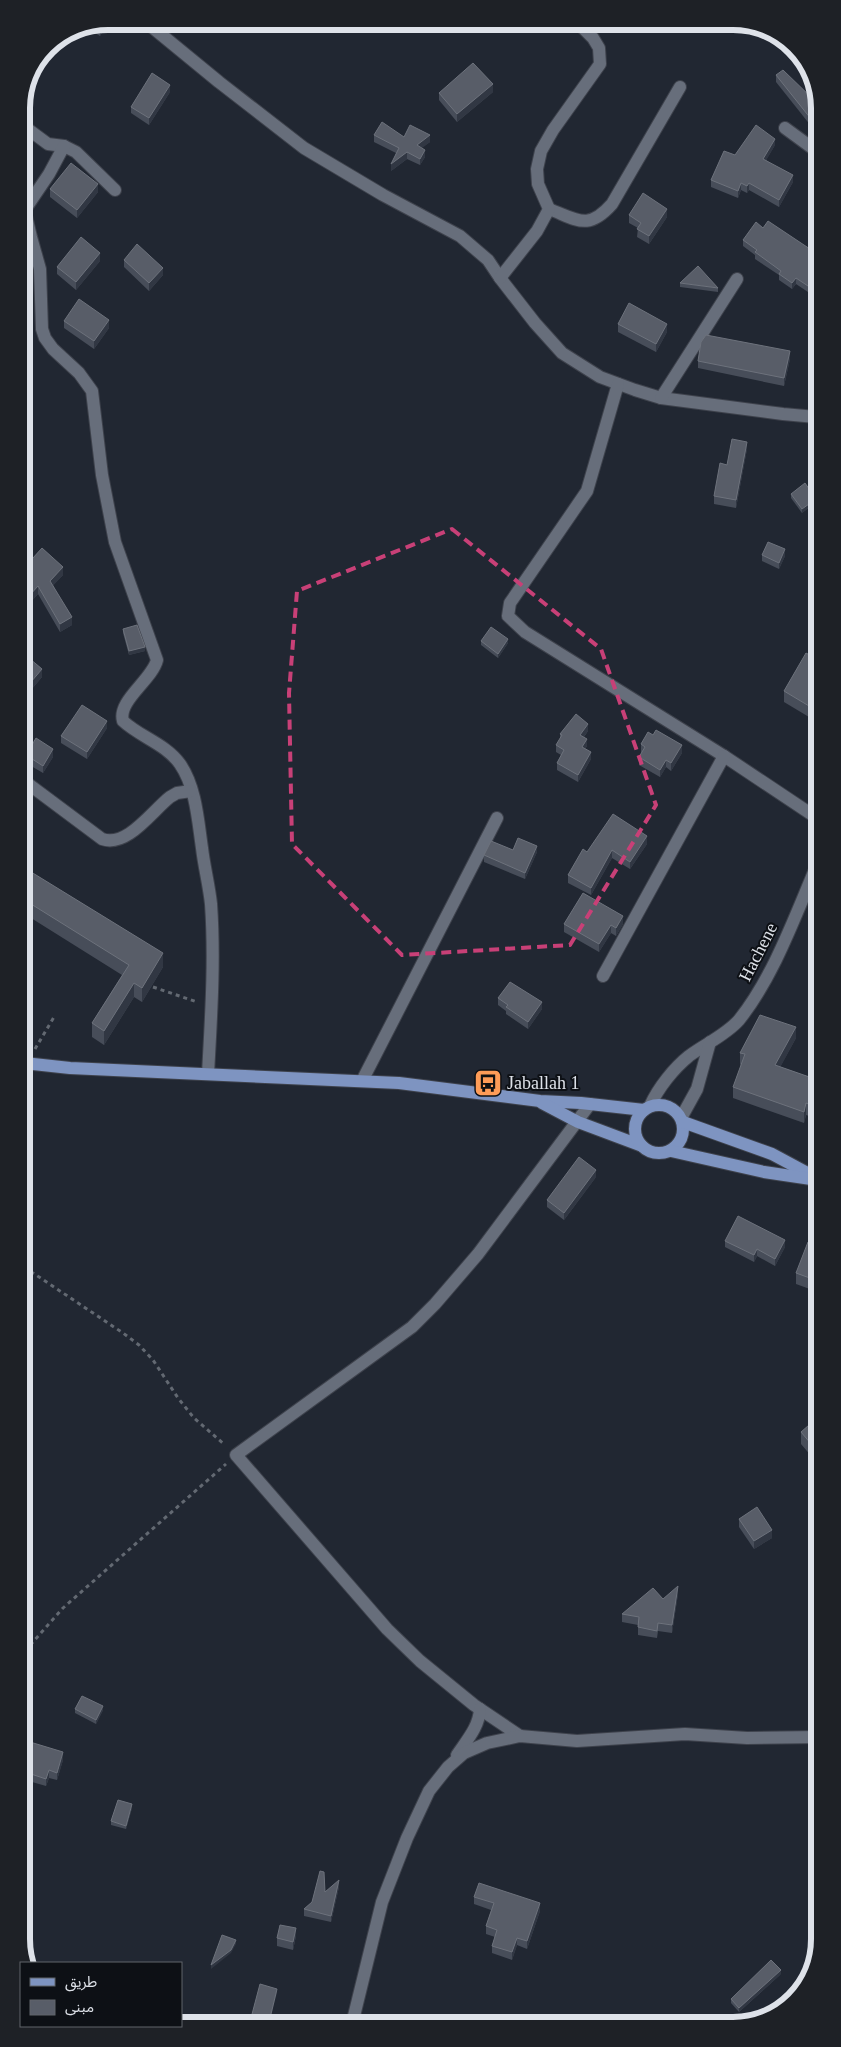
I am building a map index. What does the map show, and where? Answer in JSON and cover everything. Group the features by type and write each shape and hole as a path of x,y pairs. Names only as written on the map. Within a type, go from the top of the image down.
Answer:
{"main road":[{"path":"30,1064 70,1068 399,1083 540,1102 647,1108 659,1105 668,1106 676,1111 682,1120 683,1133 679,1143 671,1151"},
{"path":"540,1102 578,1122 642,1146 656,1154 671,1151 764,1172 811,1178"},
{"path":"642,1146 635,1131 639,1116 647,1108"},
{"path":"682,1120 772,1154 811,1175"}],"street":[{"path":"156,30 304,148 383,195 460,236 488,260 535,323 562,353 600,377 661,398 783,414 811,416"},
{"path":"585,30 599,48 600,64 540,151 537,169 538,184 549,209 581,221 596,219 604,214 612,204 680,87"},
{"path":"785,128 811,147"},
{"path":"30,130 48,144 64,146 76,152 115,190"},
{"path":"30,197 49,174 64,146"},
{"path":"500,278 537,231 549,209"},
{"path":"30,231 40,269 42,329 45,338 53,349 79,373 92,391 102,475 115,542 157,660 155,668 122,710 123,721 129,727 160,745 180,763 187,776 197,815 211,901 213,972 208,1074"},
{"path":"661,398 737,279"},
{"path":"618,384 587,492 510,602 508,616 525,632 724,756 811,814"},
{"path":"603,976 724,756"},
{"path":"30,785 102,839 110,842 126,836 170,797 177,793 191,791"},
{"path":"362,1081 497,818"},
{"name":"Hachene","path":"647,1108 656,1093 688,1057 737,1022 760,990 787,935 811,878"},
{"path":"682,1120 697,1088 710,1042"},
{"path":"520,1736 480,1709 420,1661 387,1629 236,1455 412,1327 430,1310 478,1254 590,1104"},
{"path":"354,2017 371,1944 388,1885 428,1791 474,1732 480,1719 480,1709"},
{"path":"448,1767 475,1747 487,1742 520,1736 577,1741 685,1734 747,1738 811,1737"}],"path":[{"path":"153,987 211,1008"},
{"path":"30,1055 54,1017"},
{"path":"30,1271 123,1332 139,1346 153,1360 178,1398 194,1418 236,1455 63,1608 30,1645"}],"highlighted area":[{"path":"452,529 601,649 656,805 570,945 402,955 292,844 289,693 297,591"}],"building":[{"path":"473,63 493,84 457,114 439,93"},
{"path":"783,70 810,96 811,119 776,75"},
{"path":"152,73 170,85 149,118 131,107"},
{"path":"382,122 404,137 410,125 430,135 417,145 425,150 420,159 407,152 391,164 399,148 374,135"},
{"path":"756,125 775,139 763,159 793,175 779,200 749,183 747,186 741,183 738,191 711,180 724,151 735,155"},
{"path":"71,163 98,184 77,210 50,189"},
{"path":"643,193 667,209 649,236 637,229 641,223 629,215"},
{"path":"768,221 811,250 811,288 796,278 792,283 779,274 781,271 755,252 757,250 743,240 756,222 763,228"},
{"path":"81,237 100,253 76,282 57,267"},
{"path":"137,244 163,268 149,283 124,260"},
{"path":"698,266 718,288 680,283"},
{"path":"79,299 109,320 94,341 64,321"},
{"path":"629,303 667,324 656,344 618,324"},
{"path":"706,335 790,351 784,378 698,361 701,342"},
{"path":"732,439 747,442 736,500 714,496 720,463 727,465"},
{"path":"805,483 811,492 811,503 802,509 791,494"},
{"path":"768,542 785,549 779,563 762,555"},
{"path":"42,548 63,567 50,581 72,617 60,624 38,586 30,595 30,561"},
{"path":"137,625 145,647 129,651 123,629"},
{"path":"491,627 508,639 498,654 481,641"},
{"path":"806,653 811,656 811,707 784,691"},
{"path":"30,659 42,669 30,683"},
{"path":"82,705 107,721 87,752 61,736"},
{"path":"576,714 588,724 580,735 587,739 582,747 591,752 578,775 557,763 564,750 556,745 562,735 560,734"},
{"path":"656,730 682,745 671,763 666,760 660,770 639,757 645,747 641,744 648,732 653,735"},
{"path":"36,738 53,749 43,766 30,758 30,748"},
{"path":"613,814 647,836 630,862 612,850 591,888 568,875 583,849 587,852"},
{"path":"518,838 537,846 525,873 484,855 491,841 513,850"},
{"path":"30,871 163,953 142,988 134,983 104,1031 92,1023 129,965 31,904 30,906"},
{"path":"583,893 623,916 616,928 611,925 599,944 564,924"},
{"path":"510,982 542,1002 528,1022 506,1007 508,1005 498,998"},
{"path":"760,1015 796,1027 775,1065 811,1078 811,1105 806,1103 804,1112 733,1087 745,1054 740,1053"},
{"path":"579,1157 596,1170 564,1213 547,1200"},
{"path":"738,1216 785,1240 775,1259 757,1249 754,1255 725,1241"},
{"path":"808,1242 811,1243 811,1278 796,1273"},
{"path":"811,1423 811,1444 801,1432"},
{"path":"757,1507 772,1530 754,1541 739,1519"},
{"path":"678,1586 672,1625 658,1623 657,1631 638,1627 639,1617 622,1614 653,1588 663,1599"},
{"path":"82,1696 103,1706 96,1720 75,1709"},
{"path":"30,1742 63,1752 57,1773 49,1770 46,1779 30,1774"},
{"path":"118,1800 132,1804 126,1826 111,1821"},
{"path":"320,1871 324,1872 325,1892 339,1880 331,1916 304,1909 312,1902"},
{"path":"479,1883 540,1903 527,1941 517,1938 512,1952 492,1946 497,1930 486,1926 494,1903 474,1897"},
{"path":"280,1925 296,1928 293,1942 277,1938"},
{"path":"222,1935 236,1940 231,1950 211,1965"},
{"path":"771,1960 781,1970 739,2008 731,1999"},
{"path":"260,1984 277,1989 271,2017 251,2017"}],"place":[{"name":"Jaballah 1","path":"488,1083"}]}
